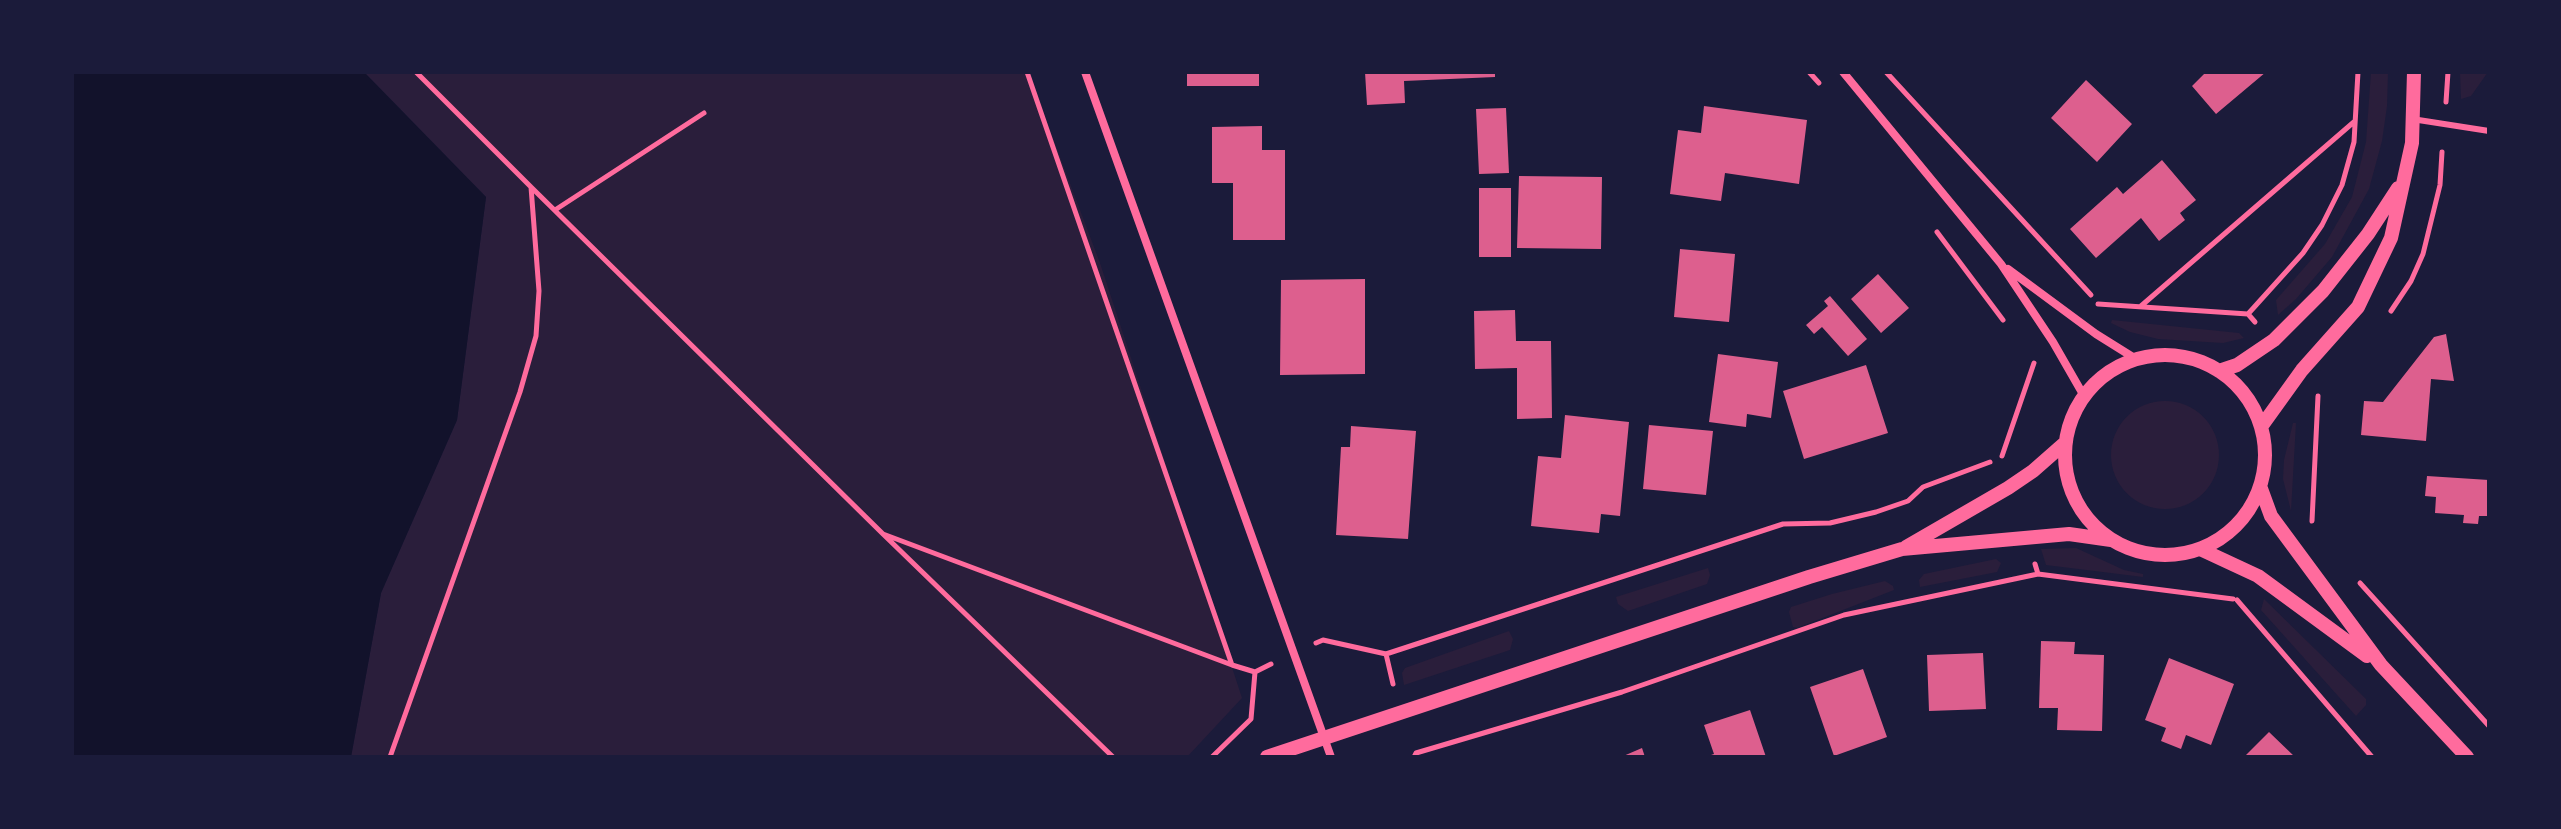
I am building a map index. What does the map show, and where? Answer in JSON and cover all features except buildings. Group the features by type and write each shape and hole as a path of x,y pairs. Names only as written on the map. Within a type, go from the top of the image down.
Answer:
{"street":[{"path":"1085,72 1331,757"},
{"path":"1843,72 2001,264 2053,342 2084,396"},
{"path":"2261,427 2302,370 2358,307 2391,238 2412,143 2414,72"},
{"path":"2219,371 2237,365 2274,340 2323,291 2368,234 2402,181"},
{"path":"2001,264 2136,359"},
{"path":"2164,355 2193,359 2219,371 2245,395 2261,427 2265,456 2260,486 2247,513 2226,534 2200,549 2170,556 2139,553 2111,540 2089,521 2074,498 2065,470 2066,442 2072,418 2084,396 2107,374 2136,359 2164,355"},
{"path":"1902,549 2021,479 2066,442"},
{"path":"2260,486 2277,526 2381,665 2467,757"},
{"path":"1267,757 1902,549 2069,534 2111,540"},
{"path":"2200,549 2258,576 2381,665"}],"lane":[{"path":"2412,119 2489,131"}],"path":[{"path":"416,72 1113,757"},
{"path":"1027,72 1232,665"},
{"path":"1886,72 2098,303 2248,314"},
{"path":"555,210 704,113"},
{"path":"2141,306 2355,120"},
{"path":"390,757 510,421 536,336 538,251 531,187"},
{"path":"2078,321 2098,303"},
{"path":"1386,654 1673,557 1783,524 1830,523 1876,512 1908,501 1923,487 2001,458"},
{"path":"883,534 1255,672 1251,719 1212,757"},
{"path":"1414,757 1416,753 1622,692 1844,615 2038,574"},
{"path":"2353,575 2489,726"},
{"path":"2236,599 2372,757"}],"shaded area":[{"path":"72,72 364,72 486,197 457,420 381,593 351,757 72,757"},
{"path":"364,72 1028,72 1100,263 1242,698 1187,757 351,757 381,593 457,420 486,197"},
{"path":"2371,72 2388,72 2382,141 2369,189 2332,257 2278,315 2276,300 2325,244 2352,197 2366,142"},
{"path":"2460,72 2488,72 2471,96 2461,99"},
{"path":"2112,320 2239,333 2244,338 2223,343 2158,339 2130,332 2111,323"},
{"path":"2165,401 2186,405 2203,417 2215,434 2219,455 2215,476 2203,493 2186,505 2165,509 2144,505 2127,493 2115,476 2111,455 2115,434 2127,417 2144,405"},
{"path":"2293,423 2296,423 2291,511 2283,479"},
{"path":"2076,548 2124,570 2143,574 2143,577 2046,565 2041,549"},
{"path":"1996,559 2001,563 1997,572 1920,587 1919,580 1924,574"},
{"path":"1708,568 1710,575 1707,584 1628,611 1618,604 1616,597"},
{"path":"1885,581 1894,590 1793,627 1789,612 1791,607"},
{"path":"2264,599 2366,699 2366,705 2356,716 2261,610"},
{"path":"1509,631 1513,639 1510,650 1404,685 1402,673 1405,668"}]}
